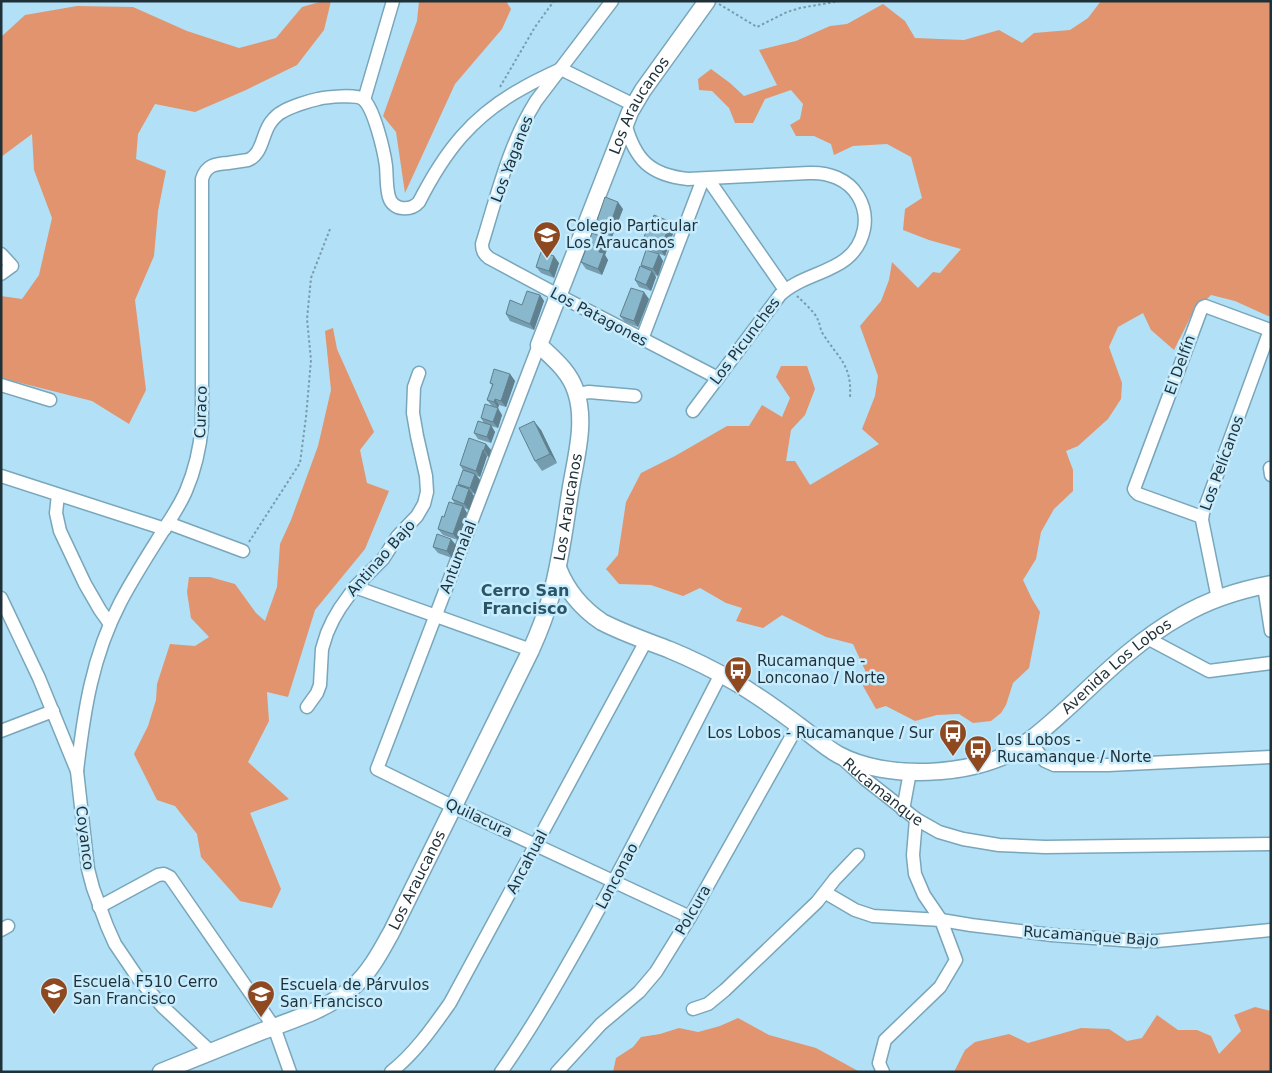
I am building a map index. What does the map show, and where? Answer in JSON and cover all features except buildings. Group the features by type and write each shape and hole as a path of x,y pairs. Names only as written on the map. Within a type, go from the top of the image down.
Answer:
{"street":[{"path":"393,1 364,100 373,117 384,153 389,197 394,205 399,208 408,209 420,202 441,162 473,123 525,86 561,69 634,104"},
{"name":"Los Yaganes","path":"483,251 482,244 509,159 522,126 536,101 612,1"},
{"name":"Los Araucanos","path":"161,1072 333,1002 354,986 366,972 392,931 531,650 551,598 558,568 580,425 577,394 572,382 566,371 539,345 634,104 707,1"},
{"name":"Curaco","path":"78,771 84,718 92,676 100,649 110,624 128,589 185,493 199,451 202,432 202,178 210,166 248,160 256,155 266,129 281,112 318,99 355,96 364,100"},
{"path":"625,123 637,152 655,170 676,178 706,179"},
{"name":"Los Picunches","path":"694,410 776,299 787,289 843,262 855,250 863,235 865,218 861,202 856,194 851,188 831,176 816,173 706,179"},
{"path":"706,179 787,289"},
{"path":"642,339 706,179"},
{"name":"Los Patagones","path":"483,251 489,258 558,296 718,378"},
{"path":"1,254 12,266 1,274"},
{"name":"El Delfín","path":"1202,517 1138,494 1134,491 1135,487 1202,308 1207,306 1270,330"},
{"name":"Los Pelícanos","path":"1218,598 1202,517 1270,330"},
{"name":"Antumalal","path":"377,769 539,345"},
{"name":"Antinao Bajo","path":"307,706 320,686 322,649 327,632 340,608 355,587 383,560 397,537 417,516 424,504 427,492 426,476 417,436 413,405 414,387 419,374"},
{"path":"1,385 50,400"},
{"path":"577,394 589,392 635,396"},
{"path":"1,476 243,551"},
{"path":"58,495 56,513 60,531 85,584 110,624"},
{"name":"Rucamanque","path":"558,568 569,590 592,616 609,626 696,661 754,693 840,755 865,779 903,810 939,832 957,838 1022,847 1271,844"},
{"path":"1267,585 1271,631"},
{"name":"Avenida Los Lobos","path":"840,755 872,767 910,772 948,770 977,765 1004,756 1017,749 1054,720 1115,664 1147,638 1182,615 1218,598 1267,585"},
{"path":"355,587 531,650"},
{"name":"Coyanco","path":"1,598 23,642 78,771 88,868 99,907 115,944 138,978 163,1007 211,1052"},
{"path":"1147,638 1209,671 1271,663"},
{"name":"Ancahual","path":"391,1072 424,1039 450,1003 646,641"},
{"name":"Lonconao","path":"501,1072 544,1007 615,881 721,674"},
{"path":"1,731 53,711"},
{"name":"Polcura","path":"557,1072 601,1024 647,983 663,962 798,725"},
{"path":"1029,740 1045,761 1054,765 1108,765 1271,757"},
{"name":"Quilacura","path":"377,769 690,917"},
{"path":"903,810 910,772"},
{"path":"883,1072 878,1063 885,1040 940,987 956,960 941,920 924,895 915,874 912,855 916,819"},
{"path":"693,1009 703,1007 712,1001 805,914 858,856"},
{"path":"99,907 155,876 164,874 170,877 274,1027 290,1072"},
{"path":"826,893 864,914 941,920"},
{"name":"Rucamanque Bajo","path":"941,920 1034,933 1136,941 1172,940 1271,930"}],"path":[{"path":"500,87 535,28 554,1"},
{"path":"715,1 757,27 787,12 840,1"},
{"path":"243,551 300,462 311,360 307,318 311,278 330,229"},
{"path":"787,289 817,318 822,332 843,360 850,382 850,397"}],"shaded area":[{"path":"323,1 331,1 324,30 297,65 195,112 155,104 138,134 136,159 166,171 158,211 154,256 135,300 146,390 129,424 92,401 1,377 1,296 22,299 39,275 52,218 34,170 32,134 1,157 1,37 25,15 77,6 133,7 187,31 239,48 276,38 302,7"},
{"path":"419,1 506,1 511,9 502,29 455,84 405,193 396,132 383,116 417,21"},
{"path":"1101,1 1271,1 1271,316 1235,301 1211,295 1192,314 1174,350 1151,330 1143,313 1118,327 1109,347 1122,383 1121,399 1108,419 1078,446 1066,451 1073,470 1073,491 1054,509 1041,532 1036,559 1023,580 1040,612 1029,668 1013,683 1006,705 1001,713 991,721 973,723 959,714 937,715 915,721 886,706 876,709 863,686 865,670 853,644 826,637 782,615 763,628 736,621 742,608 726,603 700,588 683,596 651,585 619,584 606,569 618,555 626,502 641,473 727,426 749,426 762,405 782,417 790,398 776,377 781,366 807,366 815,389 805,415 791,430 786,461 795,461 810,485 879,444 862,429 875,396 878,376 860,326 881,301 889,280 892,262 918,288 933,272 940,273 961,249 903,230 905,209 922,198 911,157 887,144 853,146 834,155 831,144 814,136 796,136 790,125 800,119 803,104 791,90 765,99 753,123 735,123 729,108 712,91 699,90 698,79 711,69 744,96 777,85 759,50 796,41 830,26 847,24 883,4 905,21 915,38 964,40 999,30 1022,43 1034,33 1070,30 1088,18"},
{"path":"333,328 337,349 374,432 360,450 367,483 389,491 365,549 315,610 288,697 267,692 269,721 248,762 289,799 250,813 281,889 272,908 240,901 201,857 197,834 175,806 157,800 134,754 148,726 156,700 157,684 170,644 195,646 209,637 191,618 187,592 189,577 210,577 235,584 256,613 265,621 277,587 280,544 291,520 318,446 331,390 325,331"},
{"path":"1255,1007 1271,1011 1271,1072 954,1072 965,1050 975,1042 1009,1034 1028,1043 1081,1028 1109,1029 1127,1041 1142,1038 1157,1015 1178,1030 1197,1030 1211,1036 1219,1054 1241,1031 1234,1015"},
{"path":"738,1018 769,1035 816,1048 860,1072 613,1072 616,1058 633,1047 641,1037 679,1028 698,1032 720,1026"}],"place":[{"name":"Colegio Particular Los Araucanos","path":"547,259"},
{"name":"Rucamanque - Lonconao / Norte","path":"738,694"},
{"name":"Los Lobos - Rucamanque / Sur","path":"953,757"},
{"name":"Los Lobos - Rucamanque / Norte","path":"978,773"},
{"name":"Escuela F510 Cerro San Francisco","path":"54,1015"},
{"name":"Escuela de Párvulos San Francisco","path":"261,1018"}],"district":[{"name":"Cerro San Francisco","path":"525,599"}]}
